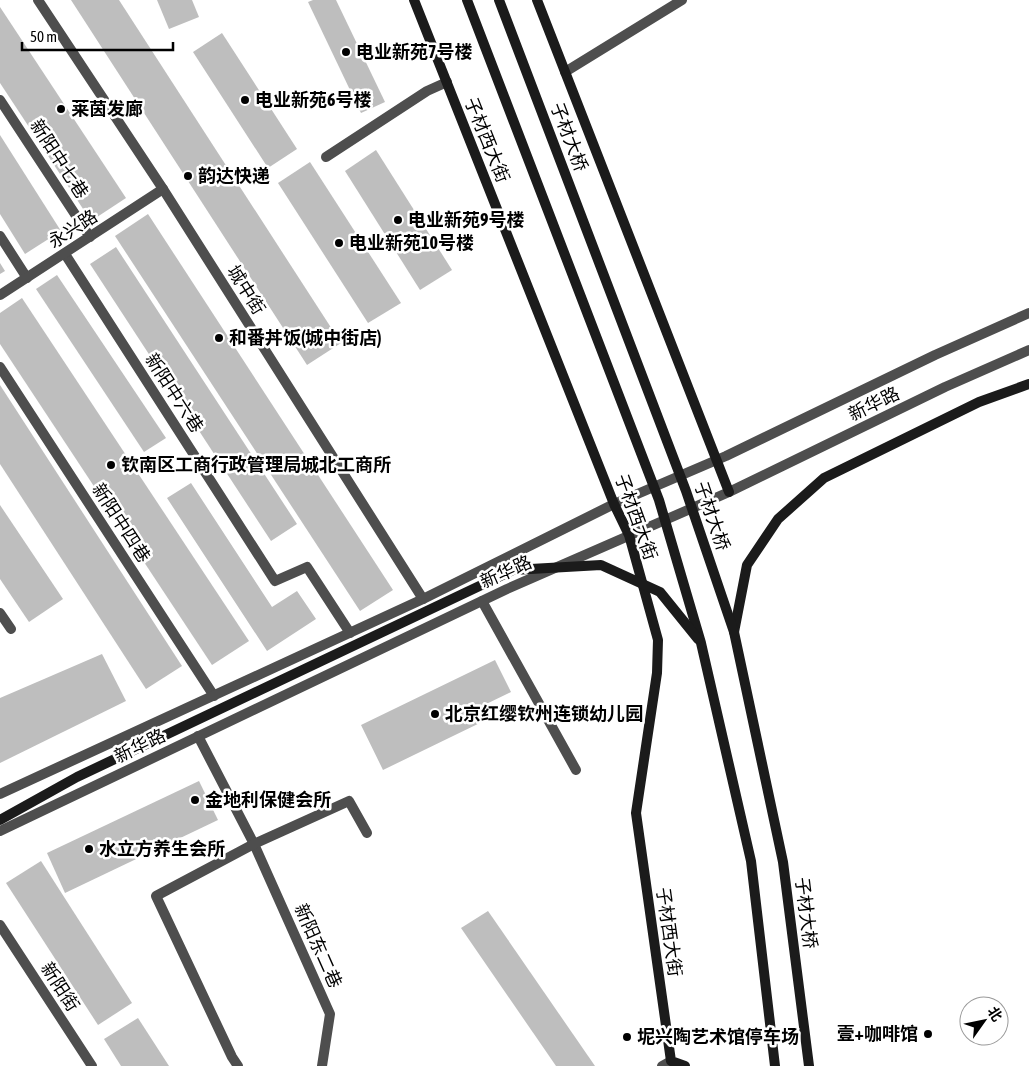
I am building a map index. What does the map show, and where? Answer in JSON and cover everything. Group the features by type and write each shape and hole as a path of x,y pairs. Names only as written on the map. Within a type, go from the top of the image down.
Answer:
{"main road":[{"name":"子材西大街","path":"414,0 614,504 629,535 658,640 657,673 636,813 667,1063 685,1066"},
{"path":"467,0 659,500 701,642 751,861 776,1066"},
{"name":"子材大桥","path":"499,0 686,491 734,632 783,862 808,1066"},
{"path":"537,0 728,492"},
{"path":"734,632 747,566 778,519 824,478 979,402 1029,384"},
{"path":"0,820 77,777 513,570 601,565 660,592 701,642"}],"street":[{"name":"城中街","path":"38,0 163,189 423,599"},
{"path":"565,72 682,0"},
{"path":"326,157 427,91 447,82"},
{"name":"新阳中七巷","path":"0,100 90,236"},
{"name":"永兴路","path":"0,295 163,189"},
{"path":"0,236 27,278"},
{"name":"新阳中六巷","path":"64,254 275,581 307,567 350,633"},
{"name":"新华路","path":"0,794 423,599 614,504 716,460 1028,312"},
{"name":"新华路","path":"0,831 482,601 728,492 945,387 1029,350"},
{"name":"新阳中四巷","path":"0,367 214,696"},
{"path":"482,601 576,770"},
{"path":"0,613 11,629"},
{"name":"新阳东二巷","path":"198,736 254,844 330,1014 322,1066"},
{"path":"238,1066 156,896 254,844 349,801 367,833"},
{"name":"新阳街","path":"0,925 92,1066"}],"building":[{"path":"71,0 119,0 341,343 307,365"},
{"path":"157,0 192,0 199,17 169,29"},
{"name":"电业新苑7号楼","path":"313,0 336,0 385,102 361,113 308,2"},
{"path":"0,7 126,198 91,221 0,83"},
{"name":"电业新苑6号楼","path":"222,33 297,149 268,168 193,52"},
{"path":"0,135 61,231 25,254 0,214"},
{"name":"电业新苑9号楼","path":"376,150 452,270 420,290 345,171"},
{"name":"电业新苑10号楼","path":"310,162 401,303 368,323 278,183"},
{"path":"148,214 393,590 360,611 115,236"},
{"path":"116,247 297,524 271,541 90,264"},
{"path":"0,263 5,271 0,274"},
{"path":"57,275 166,438 144,452 36,289"},
{"path":"22,298 249,641 212,665 0,344 0,313"},
{"path":"0,385 182,666 146,689 0,464"},
{"path":"191,483 272,607 297,591 316,619 267,651 167,498"},
{"path":"0,505 63,599 29,622 0,579"},
{"path":"102,654 126,701 0,763 0,698"},
{"name":"北京红缨钦州连锁幼儿园","path":"495,660 511,692 480,707 486,720 383,770 361,725"},
{"path":"199,781 218,820 65,893 47,853"},
{"path":"41,861 132,1003 98,1025 6,883"},
{"path":"488,911 595,1066 556,1066 461,928"},
{"path":"138,1018 169,1066 121,1066 104,1039"}],"place":[{"name":"电业新苑7号楼","path":"346,52"},
{"name":"电业新苑6号楼","path":"245,100"},
{"name":"莱茵发廊","path":"61,109"},
{"name":"韵达快递","path":"188,176"},
{"name":"电业新苑9号楼","path":"398,220"},
{"name":"电业新苑10号楼","path":"339,243"},
{"name":"和番丼饭(城中街店)","path":"219,338"},
{"name":"钦南区工商行政管理局城北工商所","path":"111,465"},
{"name":"北京红缨钦州连锁幼儿园","path":"435,714"},
{"name":"金地利保健会所","path":"195,800"},
{"name":"水立方养生会所","path":"89,849"},
{"name":"壹+咖啡馆","path":"928,1034"},
{"name":"坭兴陶艺术馆停车场","path":"627,1037"}]}
